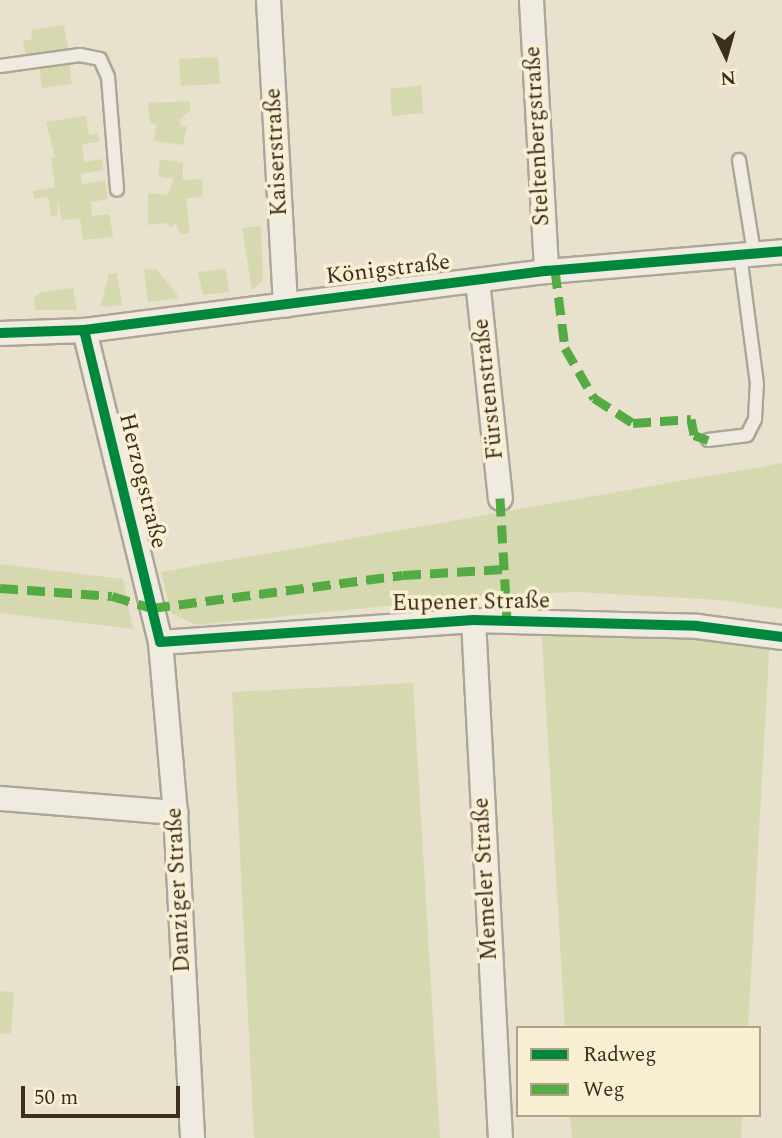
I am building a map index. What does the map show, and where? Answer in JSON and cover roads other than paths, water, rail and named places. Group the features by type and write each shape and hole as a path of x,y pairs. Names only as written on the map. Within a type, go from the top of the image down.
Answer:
{"street":[{"name":"Kaiserstraße","path":"268,0 285,304"},
{"name":"Steltenbergstraße","path":"531,0 546,271"},
{"name":"Königstraße","path":"0,333 84,330 546,271 782,251"},
{"name":"Fürstenstraße","path":"477,280 500,498"},
{"name":"Herzogstraße","path":"84,330 160,642"},
{"name":"Eupener Straße","path":"160,642 473,620 697,626 782,637"},
{"name":"Memeler Straße","path":"473,620 500,1138"},
{"name":"Danziger Straße","path":"160,642 175,812 192,1138"},
{"path":"0,798 175,812"}],"lane":[{"path":"0,66 80,55 100,59 108,77 117,190"},
{"path":"708,440 747,435 755,419 757,384 739,160"}]}
